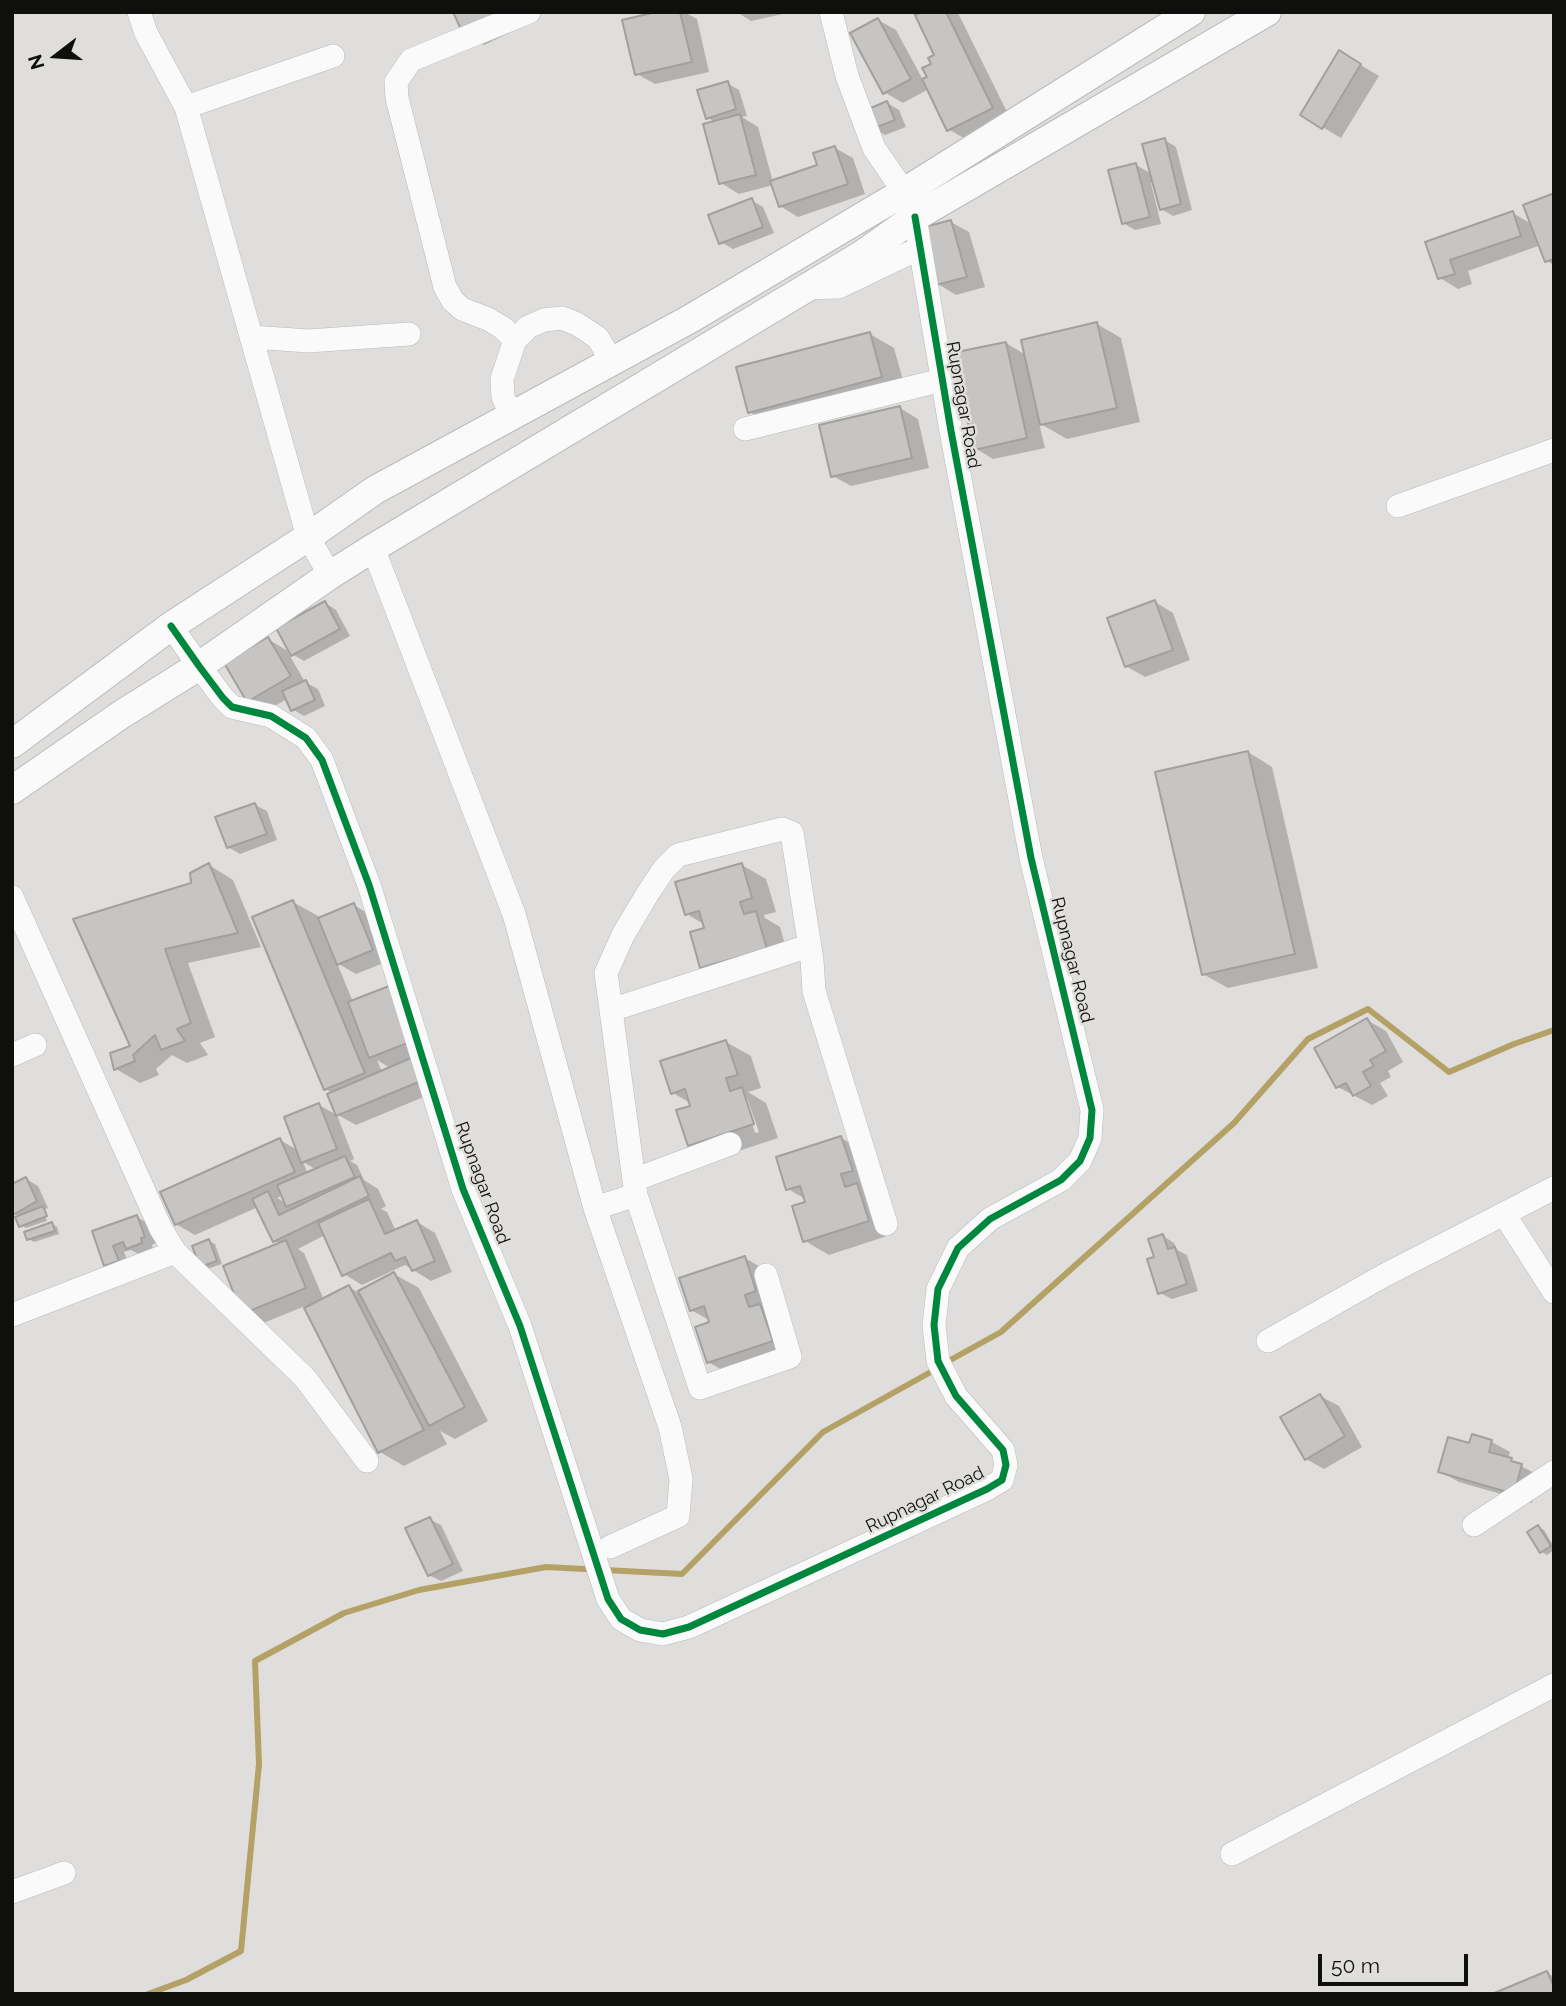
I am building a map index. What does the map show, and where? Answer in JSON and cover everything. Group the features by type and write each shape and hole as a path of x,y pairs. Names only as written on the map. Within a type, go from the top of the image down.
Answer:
{"main road":[{"path":"12,790 330,575 863,254 909,204 1191,12"},
{"path":"12,744 171,626 375,490 1267,12"}],"street":[{"path":"139,12 146,33 187,107 308,537 330,575"},
{"path":"515,340 503,328 488,319 462,309 453,301 445,287 397,98 396,82 411,60 529,12"},
{"path":"831,12 847,76 874,148 909,204"},
{"path":"187,107 333,56"},
{"name":"Rupnagar Road","path":"171,626 232,707 271,716 306,738 322,760 369,885 463,1189 520,1326 602,1552 603,1583 608,1599 621,1619 640,1630 663,1634 689,1627 1002,1480 1006,1465 1003,1450 956,1396 942,1370 934,1325 937,1289 958,1248 990,1219 1061,1180 1080,1161 1090,1138 1092,1110 1031,858 920,248 909,204"},
{"path":"806,288 839,287 920,248"},
{"path":"512,416 503,397 502,379 515,340 528,327 544,320 562,318 578,324 598,338 605,350"},
{"path":"252,337 308,341 409,334"},
{"path":"745,429 942,380"},
{"path":"1398,506 1554,450"},
{"path":"373,548 514,914 595,1208 670,1427 681,1479 678,1516 602,1552"},
{"path":"766,1275 790,1357 700,1388 635,1188 606,973 623,935 648,893 664,869 678,855 782,829 792,833 814,991 886,1224"},
{"path":"12,897 161,1228 175,1252 305,1378 367,1461"},
{"path":"611,1010 809,946"},
{"path":"12,1055 34,1045"},
{"path":"595,1208 730,1144"},
{"path":"1268,1341 1383,1276 1554,1188"},
{"path":"1504,1214 1554,1292"},
{"path":"12,1315 175,1252"},
{"path":"1474,1525 1554,1472"},
{"path":"1232,1854 1554,1685"},
{"path":"12,1892 64,1873"}],"building":[{"path":"453,12 500,12 464,36"},
{"path":"656,12 680,12 692,62 635,75 622,20"},
{"path":"921,12 946,12 993,108 947,131 922,79 927,77 922,68 931,64 928,58 934,55 915,15"},
{"path":"878,18 911,79 883,94 850,33"},
{"path":"1339,50 1361,64 1322,129 1300,115"},
{"path":"728,81 736,109 706,119 697,90"},
{"path":"887,101 895,120 872,129 864,111"},
{"path":"740,114 756,175 719,184 703,124"},
{"path":"1165,138 1181,204 1160,210 1142,144"},
{"path":"835,146 848,184 779,207 770,181 817,165 813,153"},
{"path":"1136,163 1150,217 1122,224 1108,170"},
{"path":"1552,194 1554,259 1545,262 1523,205"},
{"path":"752,198 763,227 719,244 708,215"},
{"path":"1513,211 1521,236 1450,260 1455,274 1438,279 1425,242"},
{"path":"951,220 967,277 936,285 921,228"},
{"path":"1097,322 1117,408 1040,425 1021,340"},
{"path":"870,332 882,377 748,413 736,367"},
{"path":"1006,342 1027,438 974,450 952,353"},
{"path":"900,406 912,458 831,477 819,425"},
{"path":"1155,600 1173,650 1125,667 1107,618"},
{"path":"325,601 340,629 291,656 276,628"},
{"path":"268,637 291,676 247,702 224,663"},
{"path":"306,680 315,700 291,711 282,691"},
{"path":"1248,751 1295,954 1202,975 1155,772"},
{"path":"255,803 267,834 227,848 215,817"},
{"path":"209,863 238,933 165,949 191,1023 177,1029 185,1041 161,1050 155,1035 133,1055 135,1061 114,1070 110,1053 130,1046 73,919 191,883 190,873"},
{"path":"742,863 752,898 740,902 744,914 756,911 767,949 700,968 690,932 704,928 699,911 685,915 675,882"},
{"path":"293,900 365,1073 324,1090 252,917"},
{"path":"354,903 373,950 337,965 318,918"},
{"path":"389,986 410,1042 369,1058 348,1002"},
{"path":"1367,1018 1386,1051 1370,1060 1374,1066 1363,1072 1371,1086 1353,1096 1346,1083 1336,1088 1314,1048"},
{"path":"726,1040 738,1075 726,1078 730,1091 742,1087 754,1124 688,1146 676,1110 690,1106 685,1089 671,1094 660,1061"},
{"path":"411,1058 421,1081 336,1116 327,1094"},
{"path":"319,1103 337,1149 301,1163 284,1117"},
{"path":"841,1136 853,1171 841,1174 845,1187 857,1183 869,1221 803,1242 792,1206 805,1202 800,1186 786,1190 776,1157"},
{"path":"280,1138 295,1172 175,1225 160,1192"},
{"path":"345,1156 355,1177 286,1207 277,1185"},
{"path":"360,1176 369,1196 273,1242 252,1199 268,1191 279,1215"},
{"path":"26,1177 37,1201 13,1215 12,1184"},
{"path":"369,1199 385,1234 417,1220 435,1261 412,1271 405,1257 395,1261 391,1253 342,1276 318,1223"},
{"path":"43,1206 47,1216 19,1227 15,1217"},
{"path":"137,1215 145,1237 141,1238 142,1243 126,1249 123,1242 113,1246 119,1261 104,1266 92,1231"},
{"path":"52,1222 55,1231 27,1240 24,1232"},
{"path":"1163,1234 1168,1249 1175,1247 1187,1284 1158,1294 1147,1259 1154,1257 1148,1239"},
{"path":"209,1239 217,1261 200,1267 192,1246"},
{"path":"286,1240 306,1288 242,1314 223,1266"},
{"path":"745,1256 756,1291 745,1295 749,1307 760,1304 773,1341 707,1363 695,1327 709,1322 704,1306 690,1311 679,1278"},
{"path":"394,1272 465,1407 429,1426 358,1291"},
{"path":"349,1285 424,1430 378,1453 304,1308"},
{"path":"1320,1394 1345,1436 1305,1460 1280,1417"},
{"path":"1472,1434 1492,1440 1489,1452 1512,1458 1511,1461 1522,1464 1514,1494 1438,1472 1448,1437 1469,1443"},
{"path":"430,1517 453,1564 428,1576 405,1528"},
{"path":"1538,1525 1551,1546 1540,1553 1527,1532"},
{"path":"1547,1971 1554,1994 1492,1994"}],"waterway":[{"path":"945,1363 1001,1332 1234,1123 1308,1039 1368,1009 1449,1072 1554,1030"},
{"path":"148,1994 186,1980 241,1951 259,1764 255,1661 344,1613 419,1590 546,1567 682,1574 823,1432 936,1369"}],"cycle path":[{"path":"171,626 232,707 271,716 306,738 322,760 369,885 463,1189 520,1326 608,1599 621,1619 640,1630 663,1634 689,1627 987,1489 1002,1480 1006,1465 1003,1450 956,1396 938,1361 934,1325 938,1289 958,1248 990,1219 1061,1180 1080,1161 1090,1138 1092,1110 1031,858 951,431 915,217"}]}
